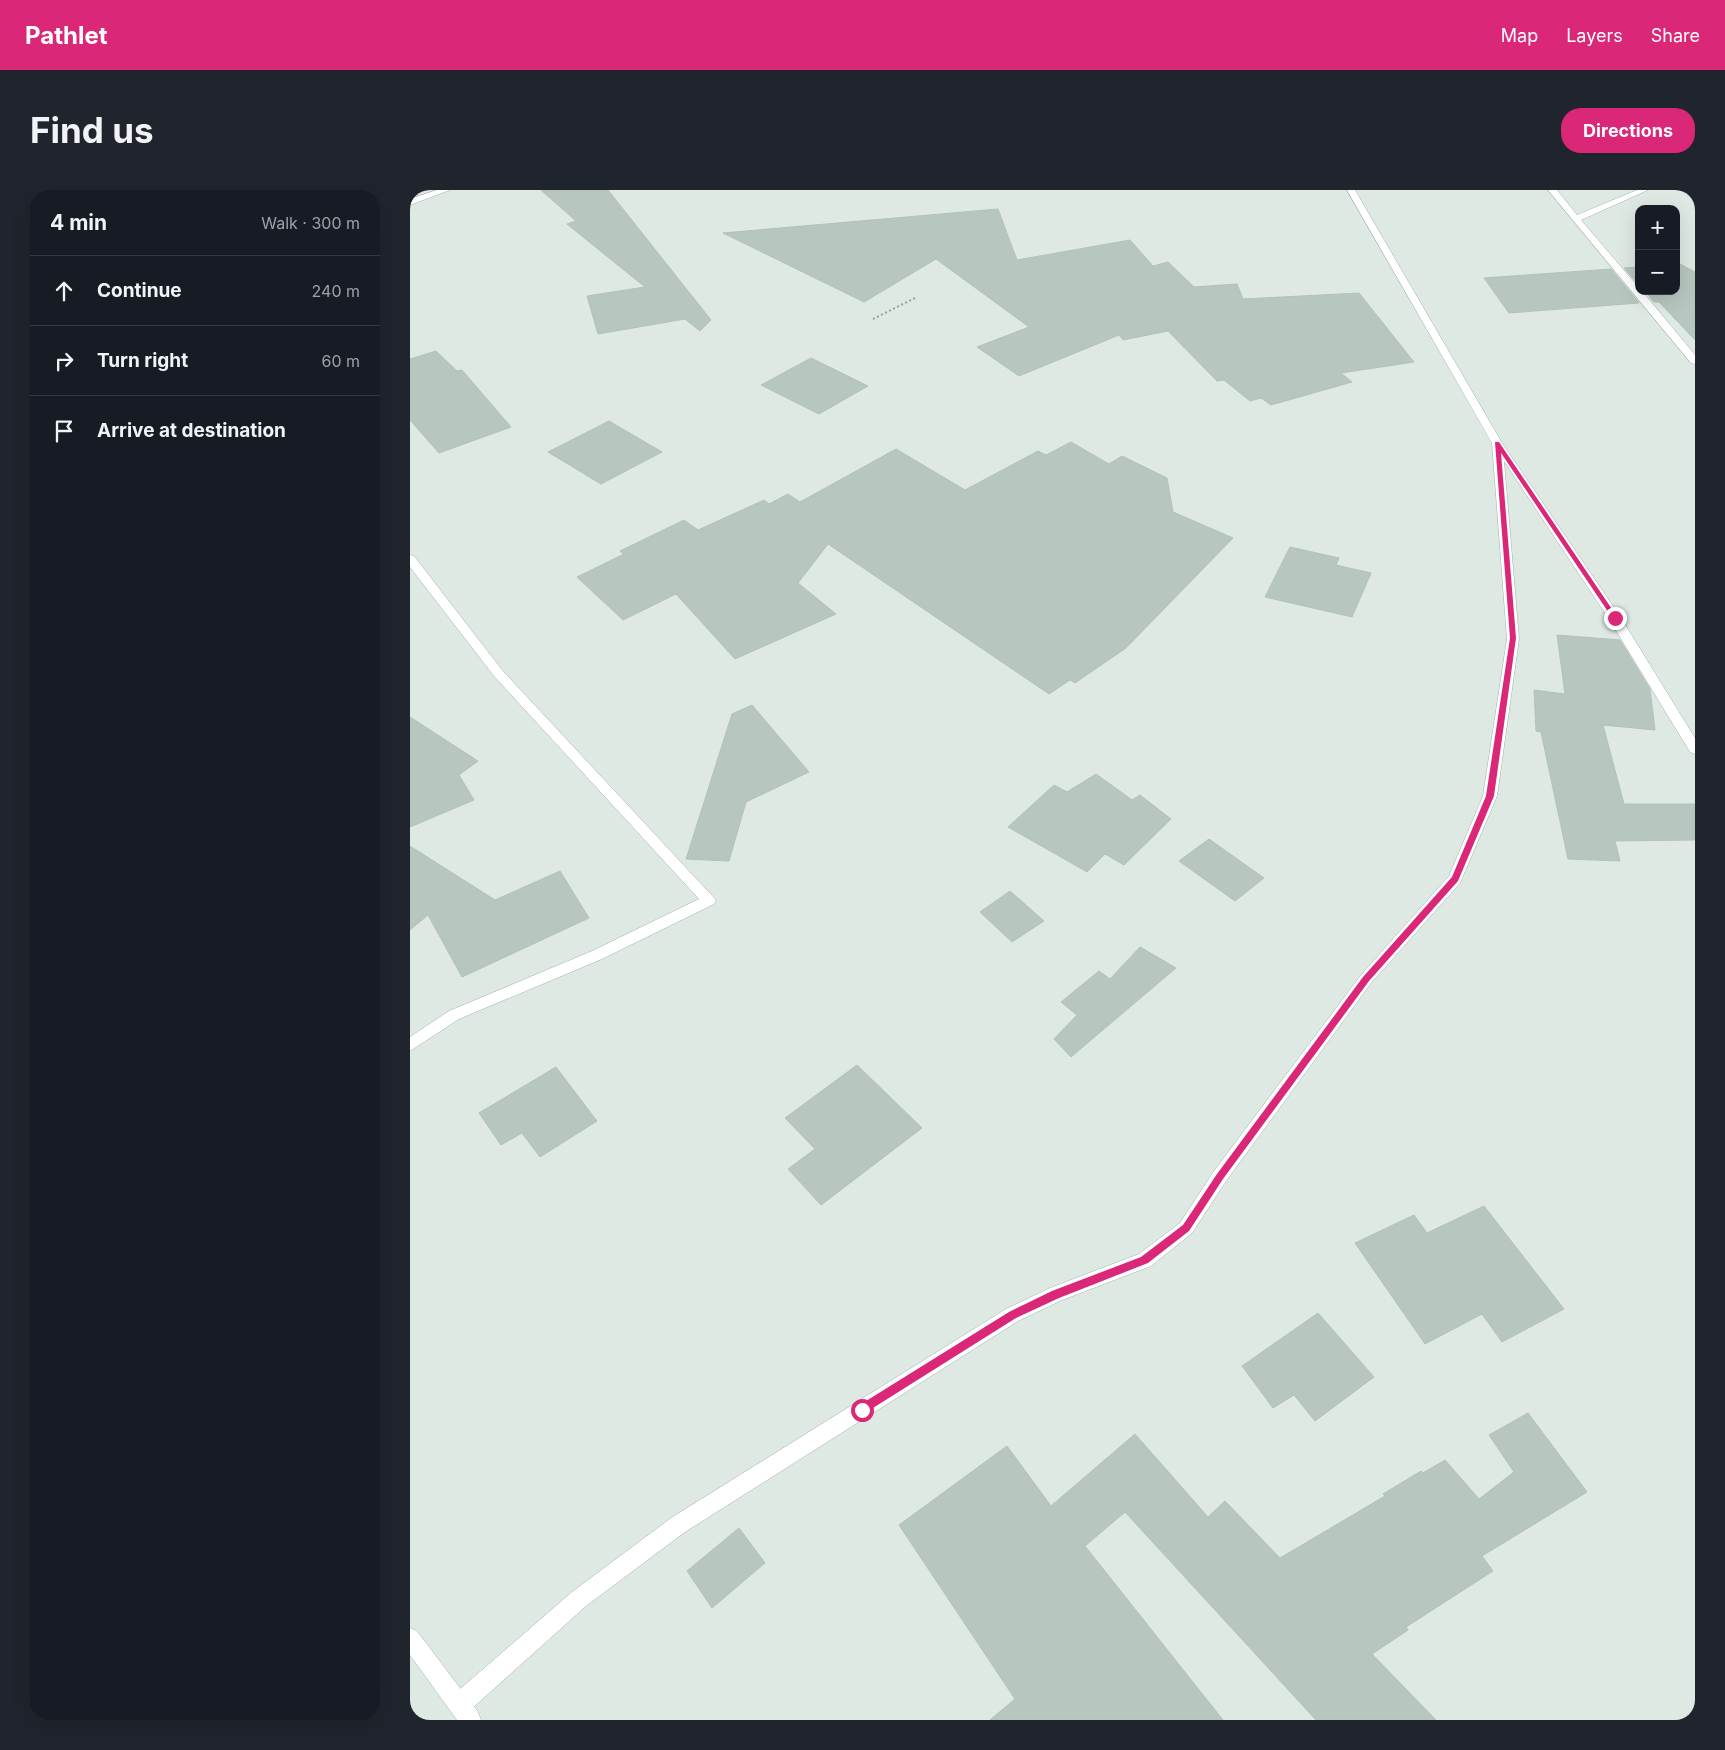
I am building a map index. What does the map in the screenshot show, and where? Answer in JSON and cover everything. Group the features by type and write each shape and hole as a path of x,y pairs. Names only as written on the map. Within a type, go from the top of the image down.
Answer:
{"street":[{"path":"410,202 446,190"},
{"path":"1351,190 1497,443 1615,618 1695,749"},
{"path":"1552,190 1695,361"},
{"path":"1575,219 1644,190"},
{"path":"410,1638 465,1712 579,1599 678,1525 1012,1315 1056,1294 1144,1260 1186,1228 1226,1168 1366,979 1455,878 1490,796 1513,638 1497,443"},
{"path":"410,559 498,673 709,900 598,955 454,1015 410,1045"}],"path":[{"path":"873,319 915,298"}],"building":[{"path":"541,190 608,190 711,320 700,331 685,319 598,334 587,296 645,287 567,224 576,221"},
{"path":"998,209 1017,260 1130,240 1153,266 1168,262 1194,287 1237,284 1243,299 1359,293 1414,362 1341,373 1352,382 1271,405 1261,398 1250,401 1224,380 1217,381 1168,331 1123,340 1119,335 1019,376 977,347 1029,327 936,259 864,302 723,233"},
{"path":"1680,264 1695,272 1695,340 1659,302 1654,302 1648,295 1680,295"},
{"path":"1635,267 1635,280 1624,268"},
{"path":"1611,269 1639,303 1509,313 1484,278"},
{"path":"436,351 457,371 462,370 511,427 439,453 410,420 410,359"},
{"path":"811,358 868,386 819,414 761,385"},
{"path":"609,421 662,452 601,484 548,452"},
{"path":"1071,442 1109,464 1122,456 1167,478 1173,512 1233,538 1126,648 1075,683 1070,680 1049,694 828,544 798,583 836,614 735,659 676,594 623,620 577,577 624,554 620,551 684,520 698,530 764,500 769,504 788,494 800,502 896,449 965,490 1038,451 1046,455"},
{"path":"1290,547 1339,558 1336,565 1371,573 1352,617 1265,597"},
{"path":"1557,635 1620,640 1650,689 1655,730 1603,725 1624,804 1695,804 1695,840 1615,841 1620,861 1568,859 1541,732 1536,731 1534,690 1565,694"},
{"path":"752,705 809,772 746,802 729,861 686,859 732,714"},
{"path":"410,717 478,761 459,775 474,800 410,827"},
{"path":"1096,774 1132,800 1140,795 1171,819 1124,865 1105,854 1087,872 1008,827 1054,785 1067,792"},
{"path":"1209,839 1264,878 1235,901 1179,861"},
{"path":"410,846 495,900 560,871 589,918 462,977 428,915 410,930"},
{"path":"1010,891 1044,921 1012,942 980,912"},
{"path":"1140,947 1176,968 1071,1057 1054,1039 1077,1015 1061,1002 1099,971 1110,979"},
{"path":"857,1065 922,1128 821,1205 788,1169 815,1149 785,1118"},
{"path":"556,1067 597,1121 540,1157 522,1133 501,1145 479,1113"},
{"path":"1484,1206 1564,1309 1502,1342 1482,1314 1425,1344 1355,1243 1414,1215 1427,1233"},
{"path":"1318,1313 1374,1377 1315,1421 1294,1395 1273,1408 1242,1366"},
{"path":"1528,1413 1587,1492 1482,1556 1493,1571 1406,1627 1408,1630 1372,1654 1436,1720 1316,1720 1125,1512 1085,1546 1223,1720 990,1720 1015,1699 899,1525 1007,1446 1051,1506 1135,1434 1208,1517 1225,1501 1280,1558 1385,1496 1383,1494 1421,1471 1423,1473 1445,1460 1479,1499 1514,1472 1489,1435"},
{"path":"739,1528 765,1563 712,1608 687,1571"}],"route":[{"path":"862,1410 1012,1315 1056,1294 1144,1260 1186,1228 1220,1176 1366,979 1455,878 1490,796 1513,638 1497,443 1615,618"}]}
